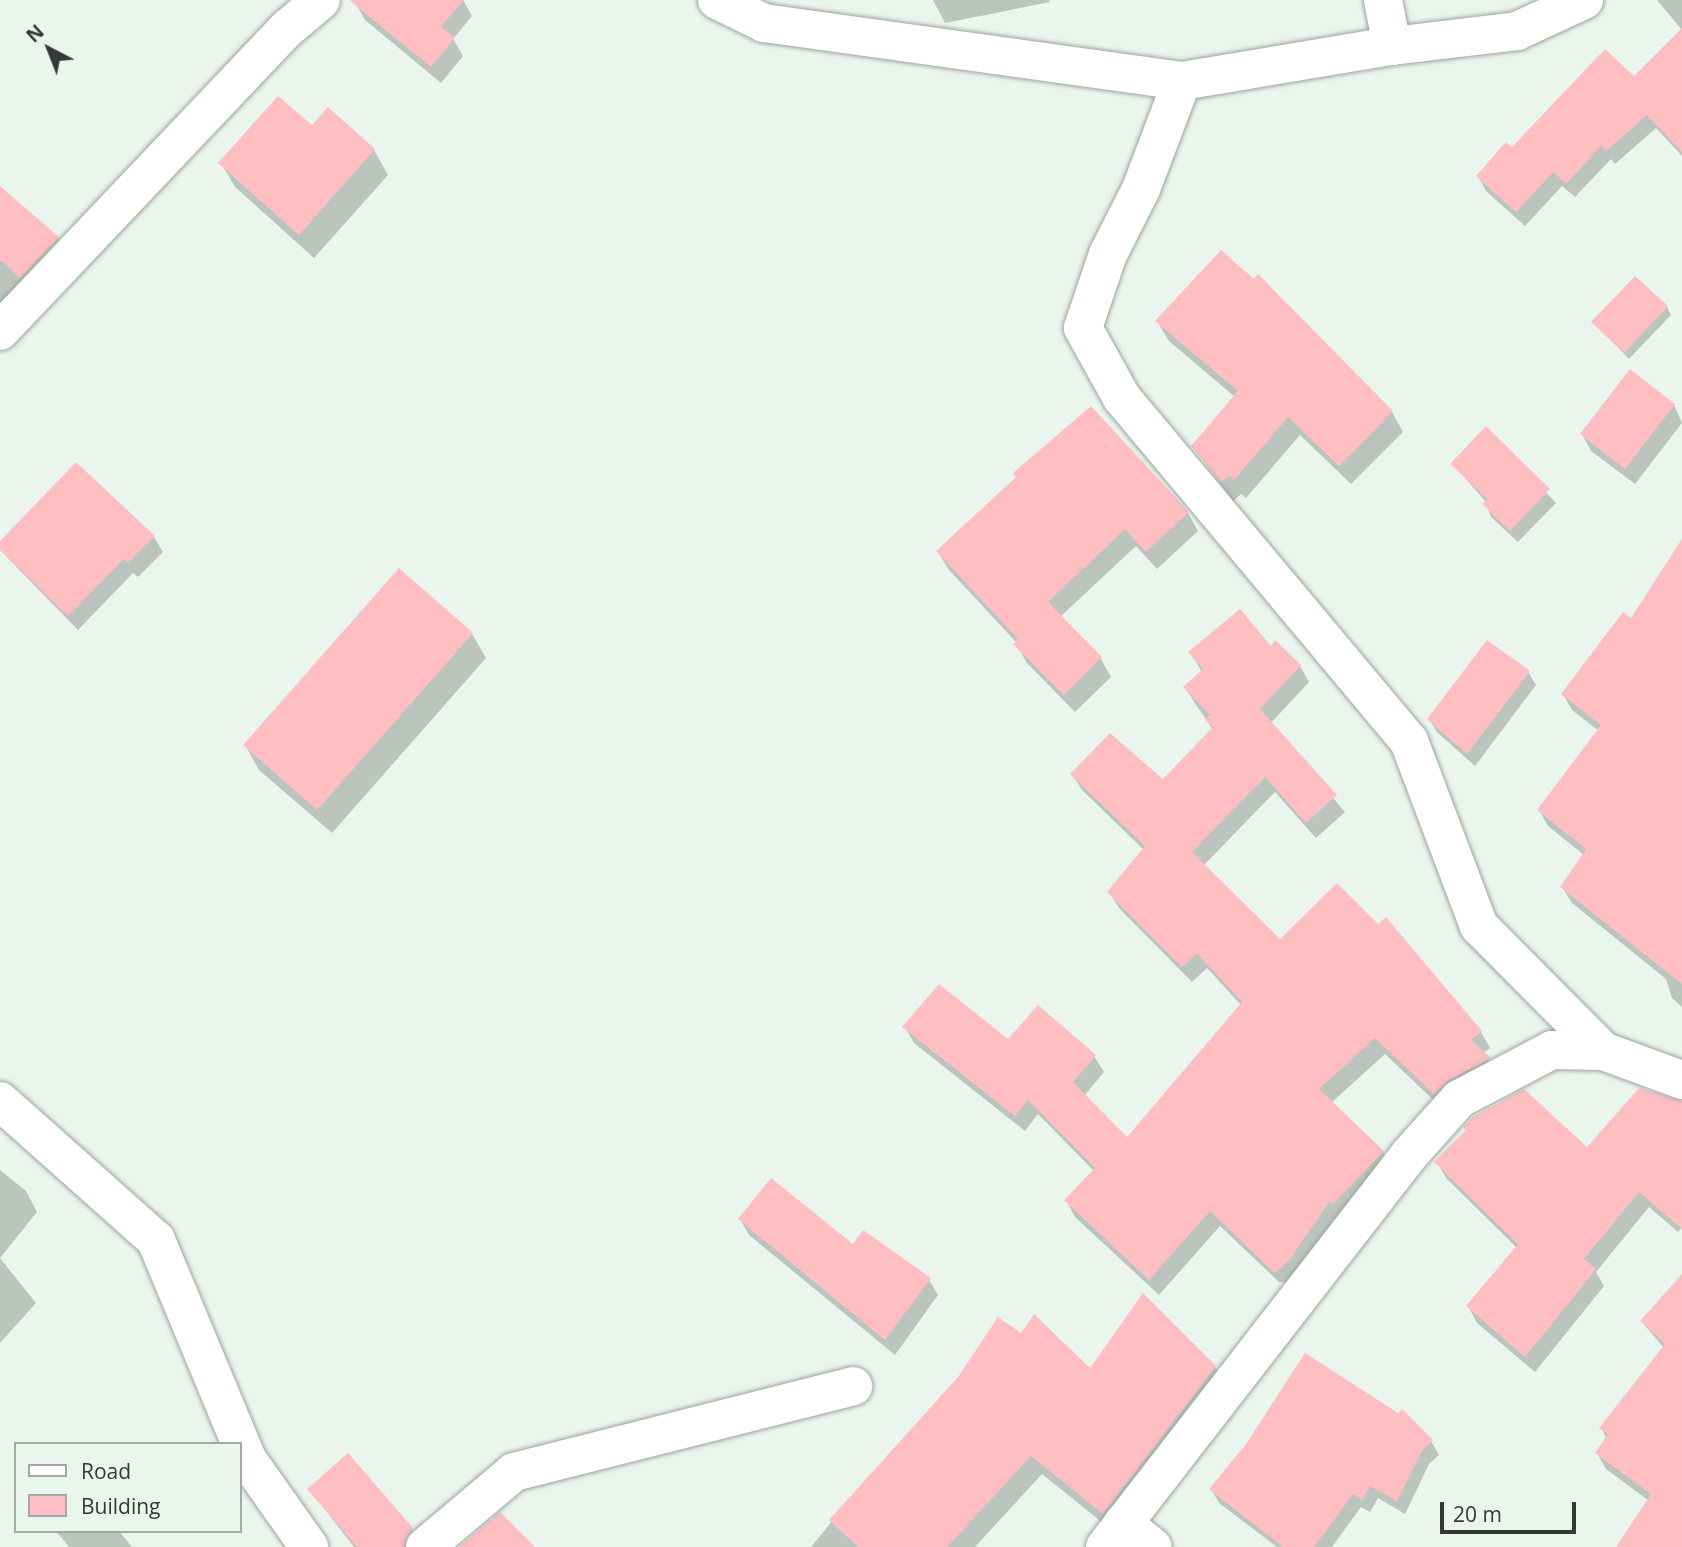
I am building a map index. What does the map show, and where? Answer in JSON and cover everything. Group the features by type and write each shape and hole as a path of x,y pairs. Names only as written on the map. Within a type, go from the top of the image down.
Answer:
{"street":[{"path":"0,331 288,28 321,0"},
{"path":"717,0 764,23 1182,81 1392,46 1517,31 1584,0"},
{"path":"1383,0 1392,46"},
{"path":"1182,81 1141,190 1108,254 1083,328 1122,398 1409,741 1479,926 1603,1051"},
{"path":"1153,1547 1114,1535 1409,1155 1460,1099 1552,1050 1603,1051 1682,1080"},
{"path":"0,1101 156,1240 240,1442"},
{"path":"425,1547 514,1472 853,1386"},
{"path":"242,1448 247,1460 309,1547"}],"building":[{"path":"349,0 464,0 441,27 455,38 431,67"},
{"path":"1682,28 1682,152 1647,115 1606,151 1601,146 1566,184 1553,172 1516,212 1476,176 1506,142 1512,147 1605,49 1634,76"},
{"path":"278,96 312,125 328,107 375,149 299,235 218,163"},
{"path":"0,186 59,237 20,278 0,260"},
{"path":"1221,250 1254,279 1258,274 1393,411 1339,466 1288,417 1234,480 1229,475 1221,482 1191,446 1238,391 1155,321"},
{"path":"1635,276 1668,306 1624,353 1591,322"},
{"path":"1630,369 1675,404 1625,469 1580,434"},
{"path":"1091,406 1189,512 1146,552 1125,529 1048,602 1102,657 1064,695 1013,644 1018,639 936,551 1016,477 1013,473"},
{"path":"1486,426 1550,489 1510,531 1482,504 1487,499 1450,464"},
{"path":"76,462 155,536 128,563 124,559 68,616 0,550 0,541"},
{"path":"1682,539 1682,984 1560,887 1586,849 1537,810 1601,725 1561,694 1623,612 1631,618"},
{"path":"399,568 473,633 317,810 243,745"},
{"path":"1240,609 1271,646 1275,640 1301,665 1260,709 1337,795 1306,823 1265,777 1192,852 1280,939 1337,883 1378,924 1386,917 1482,1031 1471,1040 1491,1058 1449,1080 1434,1094 1375,1038 1319,1089 1384,1151 1333,1204 1329,1202 1290,1259 1275,1273 1210,1211 1149,1280 1064,1200 1095,1168 1028,1100 1015,1116 902,1027 939,984 1008,1039 1038,1005 1096,1055 1073,1082 1127,1137 1242,1002 1197,953 1182,967 1107,892 1145,846 1070,774 1110,733 1163,779 1213,727 1205,720 1210,715 1183,687 1203,669 1188,652"},
{"path":"1487,640 1530,671 1467,754 1427,719"},
{"path":"1639,1088 1682,1101 1682,1229 1639,1192 1584,1259 1596,1269 1525,1357 1466,1306 1518,1244 1434,1162 1466,1130 1463,1127 1473,1117 1524,1089 1587,1147"},
{"path":"771,1178 853,1244 863,1230 931,1278 885,1340 738,1219"},
{"path":"1682,1274 1682,1547 1616,1547 1651,1494 1595,1453 1608,1434 1599,1428 1665,1344 1640,1321"},
{"path":"1143,1293 1216,1366 1103,1514 1031,1456 947,1547 858,1547 829,1520 958,1377 998,1317 1021,1333 1034,1314 1090,1368"},
{"path":"1305,1353 1398,1413 1402,1409 1433,1440 1422,1451 1397,1501 1370,1486 1362,1500 1353,1494 1314,1547 1283,1547 1209,1489 1246,1444"},
{"path":"348,1453 413,1528 404,1547 357,1547 307,1489"},
{"path":"500,1512 535,1547 459,1547"}]}
